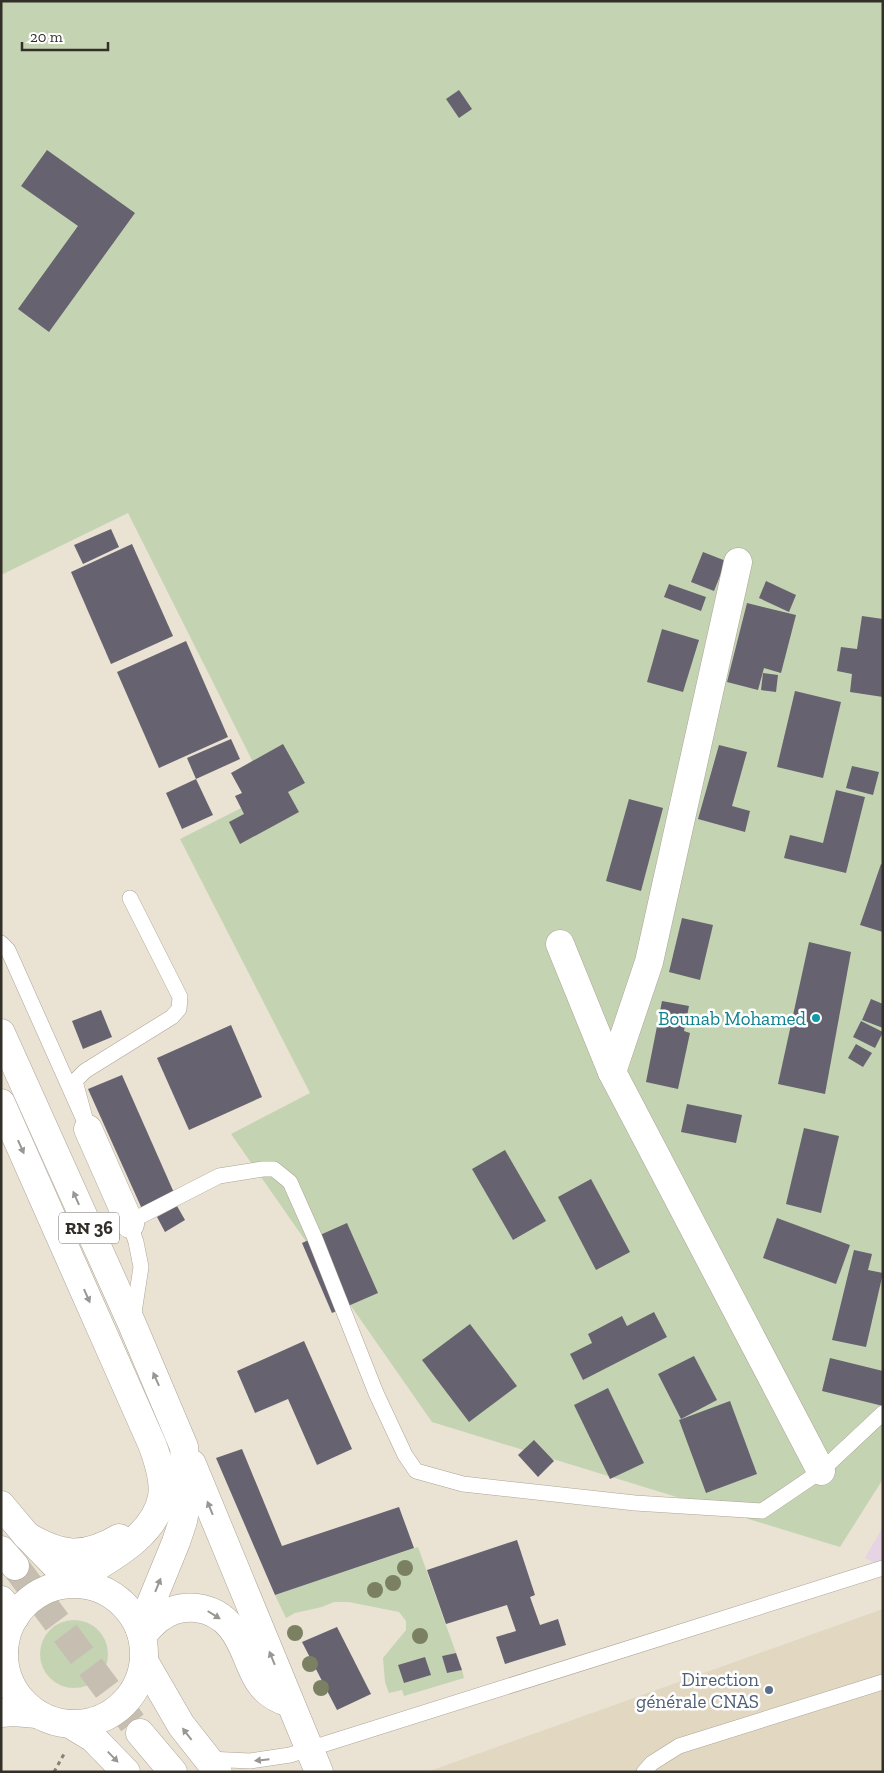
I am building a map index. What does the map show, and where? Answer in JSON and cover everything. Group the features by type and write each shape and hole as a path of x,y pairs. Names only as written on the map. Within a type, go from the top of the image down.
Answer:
{"main road":[{"path":"612,1072 649,962 738,562"},
{"path":"560,944 612,1072 820,1472"},
{"name":"RN 36","path":"1,1033 132,1324 184,1447 187,1499 183,1520 142,1642"},
{"name":"RN 36","path":"1,1103 152,1444 162,1477 162,1496 157,1514 148,1528 135,1541 72,1582"},
{"path":"88,1129 130,1224"},
{"path":"27,1536 58,1551 85,1552 99,1548 123,1536 135,1526 144,1513 149,1501 152,1483 152,1444"},
{"path":"184,1447 314,1760"},
{"path":"1,1505 27,1536 72,1582"},
{"path":"126,1772 93,1738 69,1736 53,1721 37,1714 23,1702 12,1687 5,1669 3,1650 7,1632 8,1608 28,1602 45,1590 72,1582 111,1594 123,1603 133,1616 172,1712 213,1766"},
{"path":"69,1736 92,1722 111,1714 128,1700 139,1682 142,1642 158,1619 183,1607 210,1610 231,1627 258,1682 272,1696 280,1701 290,1703"},
{"path":"1,1713 37,1714"},
{"path":"140,1733 173,1772"}],"lane":[{"path":"88,1129 75,1081 85,1071 172,1018 180,1008 180,997 130,898"},
{"path":"1,943 8,950 88,1129"},
{"path":"132,1324 141,1267 130,1224 135,1219 219,1176 262,1168 274,1170 290,1182 314,1236 376,1393 405,1455 416,1471 463,1484 635,1502 762,1511 820,1472 883,1413"},
{"path":"213,1766 290,1755 314,1760 883,1568"},
{"path":"644,1772 652,1763 679,1746 883,1682"}],"path":[{"path":"54,1772 69,1736"}],"shaded area":[{"path":"883,1527 883,1567 865,1558"},
{"name":"Direction générale CNAS","path":"883,1609 883,1772 427,1772"}],"green space":[{"path":"1,1 883,1 883,1479 840,1547 432,1422 231,1134 310,1093 180,839 269,794 128,513 1,575"},
{"path":"418,1547 456,1653 442,1656 447,1673 462,1670 464,1678 404,1696 402,1690 389,1693 385,1682 383,1658 406,1630 406,1621 399,1612 349,1602 334,1602 322,1607 295,1613 286,1618 275,1595"},
{"path":"74,1620 87,1622 98,1630 106,1641 108,1654 106,1667 98,1678 87,1686 74,1688 61,1686 50,1678 42,1667 40,1654 42,1641 50,1630 61,1622"}],"building":[{"path":"459,90 472,109 459,118 446,99"},
{"path":"47,150 135,213 49,332 18,309 78,226 21,186"},
{"path":"111,529 119,547 83,564 74,545"},
{"path":"132,544 173,636 111,664 71,572"},
{"path":"703,552 726,561 714,591 691,582"},
{"path":"766,581 796,595 789,612 759,598"},
{"path":"669,584 706,597 701,611 664,597"},
{"path":"747,603 796,615 781,673 764,668 758,690 727,682"},
{"path":"862,616 883,619 883,697 850,692 852,674 837,671 841,647 857,649"},
{"path":"662,629 699,640 683,692 647,682"},
{"path":"186,641 228,737 159,768 117,672"},
{"path":"763,673 778,675 776,692 761,690"},
{"path":"795,691 841,702 823,778 777,767"},
{"path":"231,739 240,759 196,779 187,758"},
{"path":"283,744 305,783 288,792 299,812 240,844 229,822 244,814 235,796 242,793 231,773"},
{"path":"719,745 747,752 732,806 750,811 745,832 698,819"},
{"path":"852,766 879,772 873,795 846,788"},
{"path":"196,779 213,815 182,829 166,793"},
{"path":"836,790 865,797 846,873 784,858 790,835 823,843"},
{"path":"629,799 663,808 641,891 606,881"},
{"path":"881,864 883,865 883,932 860,925"},
{"path":"682,918 713,925 700,980 669,972"},
{"name":"Bounab Mohamed","path":"809,942 851,952 825,1094 778,1084"},
{"path":"871,999 883,1004 883,1028 862,1020"},
{"path":"662,1001 689,1006 684,1031 690,1033 678,1089 646,1082"},
{"path":"101,1010 112,1037 83,1049 72,1021"},
{"path":"861,1021 883,1032 875,1048 853,1037"},
{"path":"231,1025 262,1097 189,1130 157,1058"},
{"path":"856,1044 872,1053 863,1067 848,1058"},
{"path":"122,1075 175,1195 142,1209 88,1089"},
{"path":"687,1104 742,1115 736,1143 681,1132"},
{"path":"804,1128 839,1136 821,1213 786,1204"},
{"path":"505,1150 546,1221 513,1240 472,1169"},
{"path":"591,1179 630,1252 596,1270 558,1197"},
{"path":"177,1206 185,1220 165,1232 157,1217"},
{"path":"777,1218 850,1245 836,1284 763,1258"},
{"path":"347,1223 378,1293 332,1313 302,1243"},
{"path":"854,1250 872,1254 868,1270 883,1273 866,1347 832,1340"},
{"path":"654,1312 667,1337 583,1380 570,1354 592,1343 588,1334 622,1316 627,1326"},
{"path":"470,1324 517,1386 469,1422 422,1360"},
{"path":"304,1341 352,1449 317,1465 288,1399 255,1413 237,1371"},
{"path":"694,1356 717,1400 681,1419 658,1374"},
{"path":"830,1358 883,1371 883,1406 822,1391"},
{"path":"608,1388 644,1463 610,1479 574,1405"},
{"path":"730,1401 757,1474 706,1493 679,1420"},
{"path":"534,1440 554,1461 538,1477 518,1455"},
{"path":"242,1449 282,1546 399,1507 414,1548 275,1595 216,1458"},
{"path":"517,1540 535,1595 530,1597 540,1625 558,1619 566,1645 505,1664 496,1637 516,1631 507,1605 446,1624 427,1570"},
{"path":"337,1627 371,1694 337,1710 302,1642"},
{"path":"456,1653 462,1670 447,1673 442,1656"},
{"path":"425,1657 431,1675 404,1683 398,1665"}],"tunnel":[{"path":"15,1566 140,1733"}],"place":[{"name":"Bounab Mohamed","path":"816,1018"},
{"name":"Direction générale CNAS","path":"769,1690"}]}
